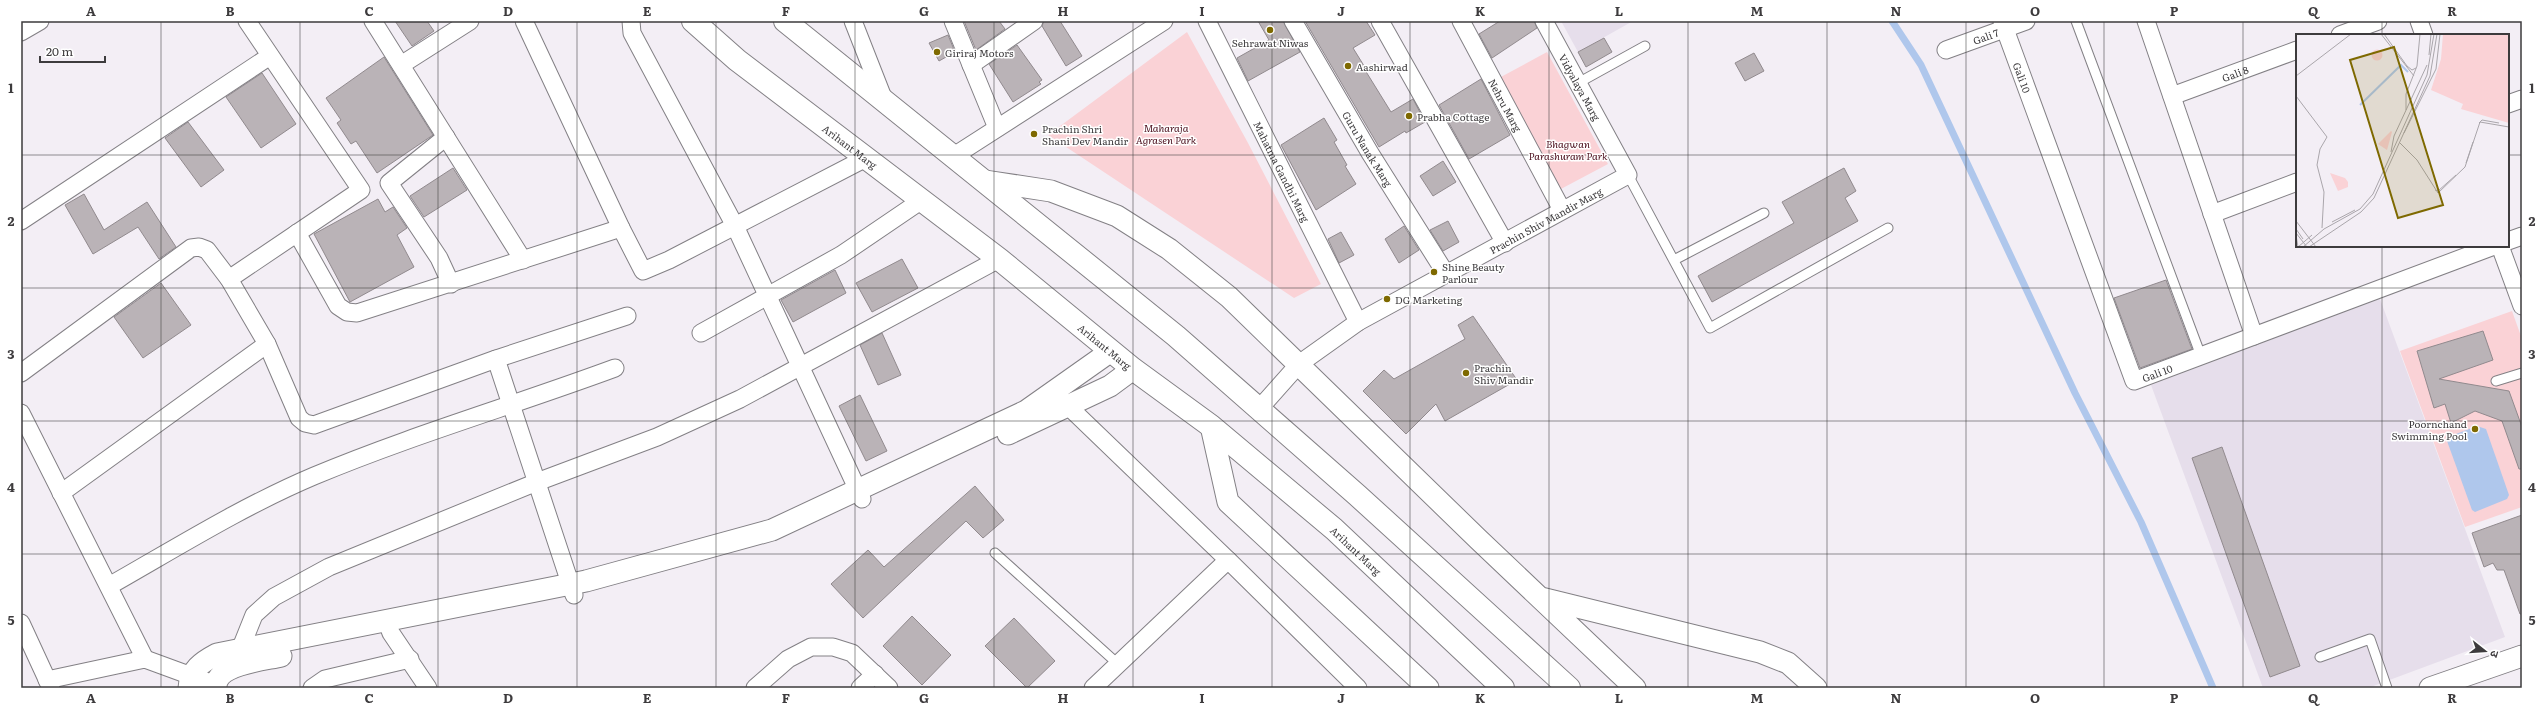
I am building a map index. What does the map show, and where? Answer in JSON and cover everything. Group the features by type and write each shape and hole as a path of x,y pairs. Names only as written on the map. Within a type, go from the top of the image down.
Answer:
{"main road":[{"name":"Arihant Marg","path":"693,21 737,60 999,259 1133,369 1211,426 1334,530 1503,688"},
{"path":"785,21 1176,336 1569,688"}],"street":[{"path":"21,32 40,21"},
{"path":"229,279 361,190 247,21"},
{"path":"373,21 523,260"},
{"path":"401,66 470,21"},
{"path":"524,21 621,228 643,271 669,260 866,158"},
{"path":"631,21 632,33 735,226 859,495"},
{"path":"853,21 884,100"},
{"path":"953,21 997,128"},
{"path":"971,65 1034,21"},
{"path":"954,156 1164,21"},
{"name":"Mahatma Gandhi Marg","path":"1207,21 1358,322"},
{"name":"Guru Nanak Marg","path":"1293,21 1370,153 1446,274"},
{"path":"1380,21 1505,243"},
{"name":"Nehru Marg","path":"1461,21 1562,210"},
{"name":"Vidyalaya Marg","path":"1544,21 1628,175"},
{"name":"Gali 7","path":"1946,50 2004,25 2026,21"},
{"path":"2146,21 2254,336"},
{"path":"2343,34 2378,21"},
{"path":"2418,21 2424,34"},
{"name":"Gali 10","path":"2004,25 2134,381 2491,247"},
{"name":"Gali 8","path":"2172,96 2296,50"},
{"path":"21,221 270,56"},
{"path":"2509,104 2522,99"},
{"path":"446,137 389,183 439,258 451,284"},
{"name":"Prachin Shiv Mandir Marg","path":"1259,409 1299,364 1358,322 1628,175"},
{"path":"985,181 1051,191 1117,216 1169,249 1229,297 1635,688"},
{"path":"2212,214 2296,182"},
{"path":"701,333 841,255 922,200"},
{"path":"297,233 338,306 347,312 357,313 451,284 621,228"},
{"path":"2509,241 2522,236"},
{"path":"21,373 191,248 199,247 207,250 229,279 267,344 299,418 305,424 314,425 496,359 627,316"},
{"path":"2500,247 2522,306"},
{"path":"240,650 254,615 274,597 329,567 537,482 657,437 740,399 999,259"},
{"path":"61,493 267,344"},
{"path":"191,682 203,662 217,654 389,626 572,590 782,538 859,495 1026,410 1111,351"},
{"path":"496,359 572,590"},
{"path":"109,586 255,504 313,476 392,446 512,406 615,368"},
{"path":"859,495 1069,407 1110,386 1133,369"},
{"path":"1069,407 1358,688"},
{"path":"21,413 146,659 191,682 216,686 222,673 231,667 389,626"},
{"path":"1211,426 1228,502 1428,688"},
{"path":"1093,688 1228,560"},
{"path":"1540,598 1760,652 1788,663 1816,688"},
{"path":"21,623 49,684 146,659"},
{"path":"389,626 428,688"},
{"path":"755,688 788,659 811,647 832,648 852,652 889,688"},
{"path":"2430,688 2522,656"},
{"path":"312,688 325,679 410,659"},
{"path":"860,688 875,674"}],"lane":[{"path":"2076,21 2201,356"},
{"path":"1578,83 1645,46"},
{"path":"1628,175 1710,328 1888,228"},
{"path":"1674,260 1764,213"},
{"path":"2496,381 2522,373"},
{"path":"995,553 1118,664"},
{"path":"2320,657 2370,639 2387,688"}],"shaded area":[{"path":"1561,21 1633,21 1578,52"},
{"path":"2380,299 2505,637 2368,688 2263,688 2151,385"}],"green space":[{"name":"Maharaja Agrasen Park","path":"1187,32 1248,143 1321,284 1294,298 1048,135"},
{"name":"Bhagwan Parashuram Park","path":"1547,52 1608,164 1559,190 1499,78"},
{"name":"Poornchand Swimming Pool","path":"2512,311 2522,339 2522,507 2465,527 2400,351"}],"water":[{"path":"2477,426 2486,429 2509,495 2507,499 2475,512 2472,510 2447,441 2448,437"}],"building":[{"path":"395,21 427,21 434,31 412,46"},
{"path":"964,21 999,21 1005,29 976,50"},
{"path":"1044,21 1060,21 1082,56 1066,66 1042,26"},
{"path":"1258,21 1283,21 1300,52 1248,81 1237,58 1269,40"},
{"path":"1305,21 1366,21 1375,35 1353,48 1366,69 1365,70 1391,112 1413,99 1425,122 1406,133 1405,131 1379,147"},
{"path":"1500,21 1534,21 1537,28 1492,58 1479,34"},
{"path":"948,35 955,52 939,61 929,43"},
{"path":"1604,38 1612,52 1586,67 1578,52"},
{"path":"1017,45 1042,80 1039,82 1041,84 1013,102 989,64"},
{"path":"1754,53 1764,71 1745,81 1735,63"},
{"path":"384,57 433,135 377,173 356,141 351,144 337,123 341,120 326,98"},
{"path":"262,73 296,124 261,148 226,97"},
{"path":"1481,79 1510,135 1469,159 1439,105"},
{"path":"1324,118 1337,140 1334,142 1347,165 1345,166 1356,184 1316,210 1281,145"},
{"path":"188,122 224,170 201,187 165,138"},
{"path":"1443,161 1456,182 1433,196 1420,176"},
{"path":"453,168 467,190 424,217 410,196"},
{"path":"1844,168 1856,191 1845,198 1858,221 1712,302 1698,276 1794,223 1782,202"},
{"path":"84,194 104,230 147,202 176,247 159,259 138,227 93,254 65,205"},
{"path":"378,199 385,212 393,207 407,228 397,235 414,267 350,302 314,234"},
{"path":"1448,221 1459,242 1443,251 1430,230"},
{"path":"1404,226 1419,250 1399,263 1385,239"},
{"path":"1341,232 1354,255 1339,263 1328,239"},
{"path":"902,259 918,288 872,312 856,283"},
{"path":"835,270 846,293 793,322 781,300"},
{"path":"2166,280 2192,349 2140,368 2114,298"},
{"path":"161,283 191,325 143,358 114,317"},
{"name":"Prachin Shiv Mandir","path":"1473,316 1517,380 1445,421 1436,404 1406,434 1363,391 1384,370 1394,379 1465,339 1458,325"},
{"path":"2483,331 2493,360 2439,379 2509,391 2522,427 2522,469 2519,469 2502,421 2475,411 2451,423 2445,404 2434,408 2417,351"},
{"path":"882,333 901,375 878,385 860,345"},
{"path":"860,395 887,451 866,461 839,406"},
{"path":"2222,447 2300,666 2270,677 2192,458"},
{"path":"975,486 1004,520 983,538 966,521 863,618 831,584 868,550 884,567"},
{"path":"2522,515 2522,614 2520,614 2504,570 2497,570 2493,563 2484,567 2472,533"},
{"path":"912,616 951,655 922,685 883,646"},
{"path":"1014,618 1055,661 1027,688 985,646"}],"waterway":[{"path":"1892,21 1921,65 2075,393 2141,522 2213,688"}],"place":[{"name":"Sehrawat Niwas","path":"1270,30"},
{"name":"Giriraj Motors","path":"937,52"},
{"name":"Aashirwad","path":"1348,66"},
{"name":"Prabha Cottage","path":"1409,116"},
{"name":"Prachin Shri Shani Dev Mandir","path":"1034,134"},
{"name":"Shine Beauty Parlour","path":"1434,272"},
{"name":"DG Marketing","path":"1387,299"},
{"name":"Prachin Shiv Mandir","path":"1466,373"},
{"name":"Poornchand Swimming Pool","path":"2475,429"}]}
